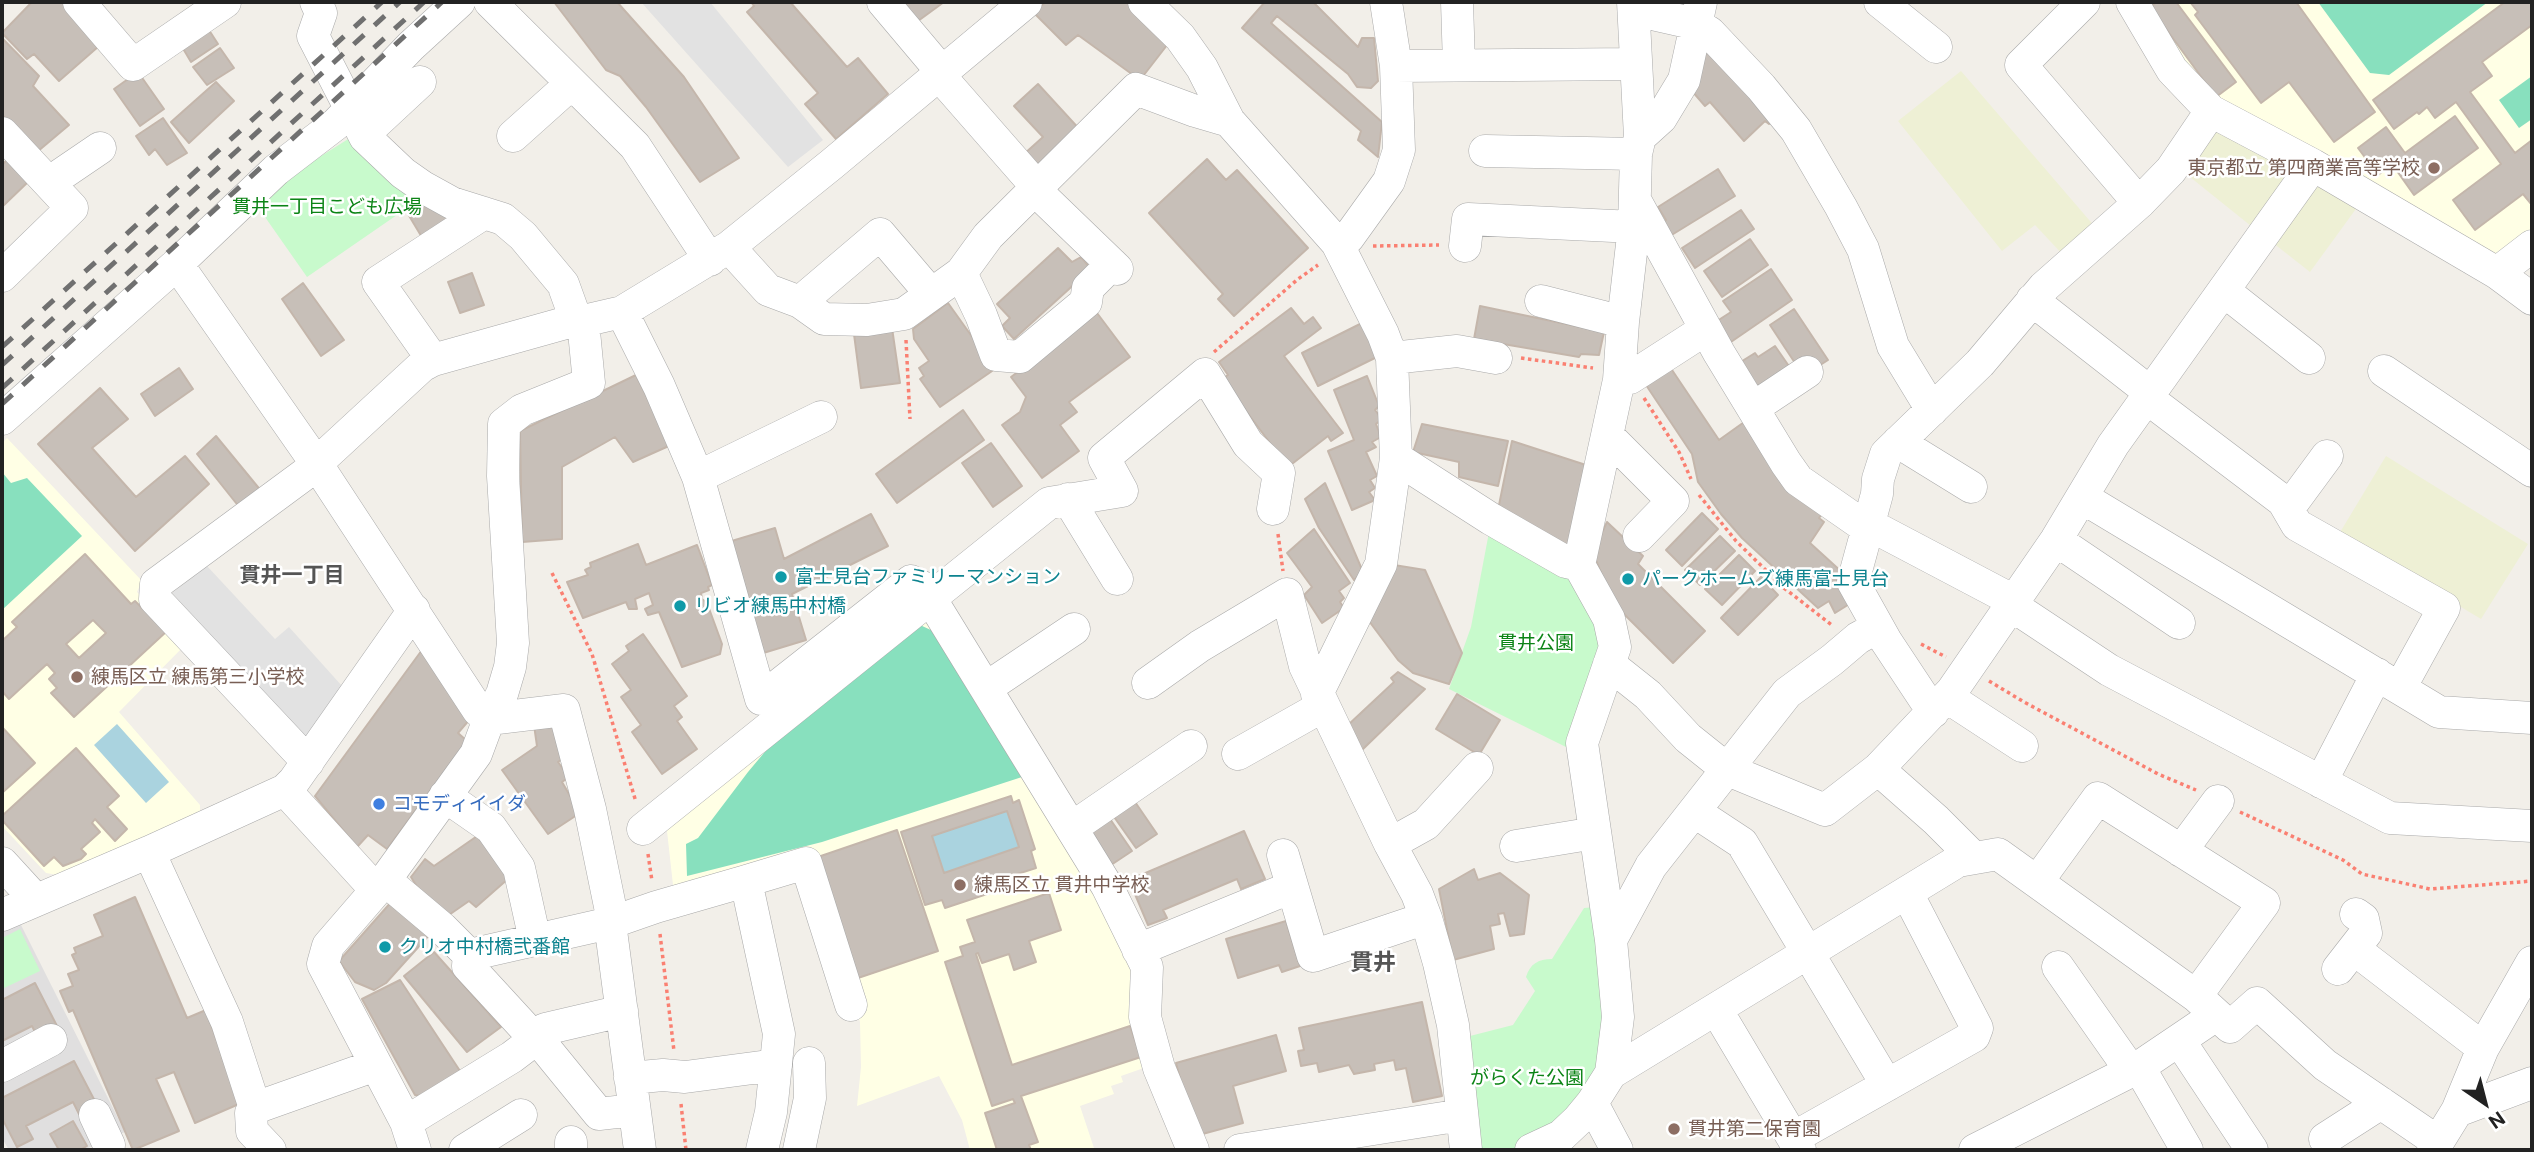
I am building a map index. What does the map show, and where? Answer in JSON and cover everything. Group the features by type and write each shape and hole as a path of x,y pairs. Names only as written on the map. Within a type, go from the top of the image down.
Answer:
{"street":[{"path":"79,2 133,65 225,2"},
{"path":"357,122 411,46 459,2"},
{"path":"490,2 635,146 720,253 768,290 800,302 824,319 867,320 904,314 961,273 988,236 1136,89 1229,121"},
{"path":"883,2 1035,188 1115,266 1088,288 1086,302 1020,357 996,355 982,315 961,273"},
{"path":"307,762 155,599 156,584 316,463 422,366 433,360 622,312 720,253 1026,2"},
{"path":"1238,754 1320,700 1381,564 1396,458 1392,358 1348,238 1389,181 1399,150 1396,66 1386,2"},
{"path":"1457,2 1460,65"},
{"path":"1880,2 1936,47"},
{"path":"2084,2 2021,65 2139,203"},
{"path":"2132,2 2172,70 2211,111 2313,165 2497,273 2532,299"},
{"path":"325,6 313,36 357,122 403,173 452,203 503,219 538,253 563,284 579,321 589,383 522,410 504,424 503,476 513,643 510,667 502,694 476,754 380,885 328,946 323,964 411,1136 545,1029 622,1011"},
{"path":"1532,1150 1561,1136 1578,1120 1611,1073 1618,1017 1611,940 1582,743 1615,647 1609,620 1579,565 1623,376 1623,322 1638,146 1633,6 1698,13"},
{"path":"1159,7 1202,68 1229,121 1352,245"},
{"path":"1485,151 1638,146 1661,118 1684,80 1698,13"},
{"path":"1698,13 1710,33 1761,87 1796,130 1812,156 1863,249 1893,346 1932,410"},
{"path":"1396,66 1635,64"},
{"path":"2,419 177,264 276,170 336,124 357,122 419,82"},
{"path":"513,136 571,84"},
{"path":"2022,746 1940,705 1878,626 1853,582 1877,494 1878,479 1886,454 1980,363 2032,300 2139,203 2171,170 2211,111"},
{"path":"2,132 72,208 2,276"},
{"path":"50,182 100,148"},
{"path":"1609,664 1648,695 1688,738 1728,770 1825,810 1878,769 1940,705 1969,668 2056,540 2113,445 2313,165"},
{"path":"433,360 377,282 484,213"},
{"path":"1465,246 1468,219 1634,214"},
{"path":"1634,214 1798,480 1867,526 2013,603 2109,670 2390,818 2532,826"},
{"path":"800,302 880,234 931,294"},
{"path":"2497,273 2532,246"},
{"path":"177,264 316,463 478,710 489,719 564,710 590,809 612,922 640,1150"},
{"path":"2224,291 2309,358"},
{"path":"2032,300 2283,502 2297,526 2444,608 2389,681 2321,782"},
{"path":"1541,301 1623,322"},
{"path":"622,312 659,386 698,477 761,699 911,581 924,588 1073,827 1107,886 1138,950 1146,967 1145,1017 1159,1068 1193,1150"},
{"path":"1623,376 1706,328"},
{"path":"1392,358 1457,351 1505,357"},
{"path":"2384,371 2532,471"},
{"path":"1753,408 1807,372"},
{"path":"643,828 1049,503 1122,491 1104,458 1205,374 1248,444 1279,473 1273,509"},
{"path":"698,477 821,417"},
{"path":"1608,436 1673,501 1639,536"},
{"path":"1898,442 1972,487"},
{"path":"2288,509 2327,456"},
{"path":"1396,458 1491,519 1566,562 1579,565"},
{"path":"2083,498 2440,712 2532,718"},
{"path":"1068,499 1117,579"},
{"path":"2056,540 2179,623"},
{"path":"1148,683 1200,646 1286,594 1305,666 1390,844 1417,894 1426,918 1453,1025 1466,1150"},
{"path":"2,915 285,790 414,610"},
{"path":"1611,940 1651,866 1787,693 1858,638 1878,626"},
{"path":"986,688 1074,629"},
{"path":"1073,827 1191,746"},
{"path":"1390,844 1426,824 1477,768"},
{"path":"1878,769 1974,858"},
{"path":"285,790 380,885 442,928 469,956"},
{"path":"445,796 491,828 519,868 535,940"},
{"path":"1975,1150 2010,1142 2179,1040 2206,1006 2263,903 2098,798 2037,882"},
{"path":"2181,851 2218,800"},
{"path":"1695,812 1742,843 1887,1085"},
{"path":"1516,846 1595,833"},
{"path":"149,852 227,1022 255,1108"},
{"path":"1611,1073 1958,861 1998,854 2206,1006 2230,1027 2257,1003 2325,1065 2381,1103 2435,1146 2457,1111 2483,1048 2532,962"},
{"path":"1283,855 1313,956 1426,918"},
{"path":"2,863 35,899"},
{"path":"469,956 612,922 806,863 851,1005"},
{"path":"746,881 779,1034 771,1112 762,1150"},
{"path":"1138,950 1292,887"},
{"path":"1716,1009 1796,1144 1887,1085 1974,1036 1977,1028 1907,892"},
{"path":"2353,941 2483,1048"},
{"path":"469,956 468,965 537,1038 599,1114 634,1110"},
{"path":"2058,967 2135,1069 2187,1150"},
{"path":"2,1066 51,1040"},
{"path":"2179,1040 2252,1150"},
{"path":"799,1150 810,1098 809,1063"},
{"path":"270,1150 252,1131 251,1113 255,1108 376,1065"},
{"path":"630,1078 663,1075 677,1077 776,1065"},
{"path":"2457,1111 2532,1083"},
{"path":"1592,1103 1617,1150"},
{"path":"2325,1139 2381,1103"},
{"path":"94,1115 110,1145"},
{"path":"466,1150 521,1115"},
{"path":"1240,1150 1462,1115"}],"path":[{"path":"1352,245 1465,246"},
{"path":"904,314 910,419"},
{"path":"1505,357 1623,376 1679,452 1693,485"},
{"path":"1697,492 1735,541 1784,588 1836,628"},
{"path":"1273,509 1286,594"},
{"path":"552,573 592,654 643,828 656,907 686,1150"},
{"path":"1913,640 1969,668 2024,702 2158,774 2343,860 2362,874 2430,889 2532,881"}],"shaded area":[{"path":"641,2 710,2 823,140 788,167"},
{"name":"東京都立 第四商業高等学校","path":"2143,2 2532,2 2532,234 2495,260 2205,90"},
{"path":"1961,71 2096,228 2065,257 2035,225 2002,251 1898,121"},
{"path":"2223,128 2296,167 2256,230 2185,173 2213,131"},
{"path":"2312,179 2361,202 2310,272 2268,239"},
{"name":"練馬区立 練馬第三小学校","path":"7,438 142,581 137,592 187,643 119,712 200,805 200,815 64,876 46,873 2,826 2,443"},
{"path":"2386,456 2528,544 2481,619 2339,534"},
{"path":"207,566 275,639 289,627 342,686 306,739 172,593"},
{"name":"練馬区立 貫井中学校","path":"932,609 1137,969 1147,1061 1141,1069 1121,1076 1123,1082 1111,1086 1114,1094 1080,1106 1094,1148 1089,1150 970,1150 962,1120 939,1076 857,1106 861,1067 860,1022 812,855 674,894 666,822"},
{"path":"19,921 125,1132 83,1150 9,1150 2,1138 2,929"}],"green space":[{"path":"2318,2 2488,2 2389,75 2370,73"},
{"path":"2532,76 2532,119 2519,128 2499,100"},
{"name":"貫井一丁目こども広場","path":"353,136 423,197 307,277 258,207 283,180"},
{"path":"2,472 11,483 27,478 82,536 2,610"},
{"name":"貫井公園","path":"1490,527 1580,581 1607,649 1572,750 1449,689 1471,627"},
{"path":"920,625 933,631 1022,777 822,842 687,876 686,844 698,838 774,741"},
{"name":"がらくた公園","path":"1595,907 1607,1005 1602,1067 1554,1130 1511,1150 1479,1150 1470,1036 1513,1025 1535,991 1526,977 1532,966 1539,961 1552,959 1584,908"},
{"path":"20,929 40,971 2,989 2,938"}],"water":[{"path":"117,724 169,782 146,803 94,745"},
{"path":"1007,811 1019,847 944,873 932,836"}],"building":[{"path":"32,2 71,2 99,46 59,81 34,54 27,59 2,33"},
{"path":"554,2 617,2 684,77 739,158 700,182 646,107 620,76 606,70"},
{"path":"751,2 790,2 847,67 858,58 888,94 836,139 805,104 818,93 747,12 754,6"},
{"path":"903,2 944,2 918,21"},
{"path":"1046,2 1127,2 1171,40 1140,80 1078,35 1066,45 1033,12"},
{"path":"1265,2 1313,2 1358,47 1362,38 1374,38 1378,81 1371,88 1357,87 1348,74 1277,16 1271,23 1382,122 1378,157 1358,140 1361,131 1242,28"},
{"path":"2157,2 2176,2 2236,82 2216,97 2150,7"},
{"path":"2190,2 2296,2 2375,112 2334,142 2289,82 2261,103 2195,15 2198,12"},
{"path":"2505,2 2532,2 2532,25 2482,62 2492,76 2470,92 2515,153 2532,140 2532,205 2523,194 2475,230 2453,200 2501,164 2456,102 2435,118 2427,107 2394,129 2373,100"},
{"path":"207,27 218,44 191,62 181,45"},
{"path":"2,38 39,76 33,86 69,125 37,152 2,115"},
{"path":"1709,46 1774,120 1769,124 1765,121 1744,141 1710,102 1705,106 1692,91 1700,50"},
{"path":"220,48 234,68 207,85 193,67"},
{"path":"138,72 164,109 140,126 114,89"},
{"path":"216,82 234,101 189,143 171,122"},
{"path":"1038,84 1082,132 1039,172 1023,155 1043,137 1014,106"},
{"path":"2455,116 2478,148 2414,195 2392,164 2378,175 2358,148 2386,127 2405,153"},
{"path":"163,118 187,153 167,165 155,149 149,155 136,136"},
{"path":"9,158 30,180 2,207 2,165"},
{"path":"1207,159 1226,180 1237,170 1308,248 1234,316 1218,299 1223,294 1149,213"},
{"path":"1718,169 1735,196 1670,236 1662,222 1666,220 1658,207"},
{"path":"426,203 458,219 423,239 408,214"},
{"path":"1741,210 1754,229 1695,268 1682,248"},
{"path":"1750,239 1768,265 1722,297 1704,271"},
{"path":"1058,248 1072,262 1081,257 1091,269 1014,339 1002,326 1010,318 997,304"},
{"path":"1771,269 1792,300 1728,344 1714,323 1731,312 1723,301"},
{"path":"472,273 484,305 460,313 448,282"},
{"path":"303,283 344,340 321,356 282,299"},
{"path":"948,303 995,369 940,407 920,379 924,376 919,368 929,361 914,339 913,329"},
{"path":"1480,306 1604,332 1599,355 1581,354 1579,357 1474,339"},
{"path":"1291,308 1304,324 1313,317 1321,328 1284,356 1343,433 1331,441 1328,436 1288,467 1222,379 1228,375 1219,362"},
{"path":"1794,309 1828,360 1814,369 1797,366 1770,325"},
{"path":"1097,313 1130,357 1069,402 1077,412 1060,425 1079,451 1042,478 1002,425 1020,412 1026,397 1011,377"},
{"path":"1366,321 1383,354 1318,386 1302,353"},
{"path":"892,328 900,383 861,388 854,334"},
{"path":"1775,346 1793,372 1761,394 1739,363 1755,353 1758,357"},
{"path":"1670,367 1719,440 1747,420 1823,513 1819,518 1824,522 1810,543 1844,574 1851,603 1835,613 1829,601 1818,608 1742,538 1721,514 1698,482 1692,454 1646,385"},
{"path":"179,368 193,389 155,416 141,394"},
{"path":"636,375 671,445 633,462 615,437 562,467 562,539 522,542 520,431"},
{"path":"1367,376 1379,406 1375,410 1382,419 1376,424 1381,437 1372,442 1376,447 1366,452 1377,476 1370,480 1375,488 1369,492 1375,500 1352,510 1328,451 1354,440 1334,390"},
{"path":"100,388 128,419 92,448 136,497 185,456 209,484 135,551 38,444"},
{"path":"963,410 984,440 897,503 876,474"},
{"path":"1422,424 1508,441 1498,486 1459,477 1459,462 1413,452"},
{"path":"216,436 262,492 240,508 197,454"},
{"path":"1512,441 1589,466 1569,550 1498,510"},
{"path":"991,443 1022,486 993,507 962,463"},
{"path":"1325,483 1363,572 1354,580 1319,528 1305,499"},
{"path":"1702,513 1718,529 1682,566 1666,550"},
{"name":"富士見台ファミリーマンション","path":"871,514 888,546 792,594 806,640 760,654 725,543 775,528 784,559"},
{"name":"パークホームズ練馬富士見台","path":"1607,522 1643,556 1638,564 1705,631 1673,663 1619,609 1609,593 1593,552"},
{"path":"1314,529 1350,583 1339,591 1344,598 1340,602 1344,608 1322,623 1304,595 1312,587 1287,553"},
{"path":"1720,536 1735,551 1700,585 1685,570"},
{"name":"リビオ練馬中村橋","path":"638,544 646,565 697,545 712,585 708,587 709,590 701,593 722,644 720,654 682,667 659,612 648,615 645,609 653,605 649,593 635,599 637,609 629,609 626,602 583,618 567,582 588,575 585,570 591,567 590,563"},
{"path":"85,554 131,604 135,601 144,610 146,608 167,631 74,717 51,693 57,688 49,679 55,673 47,664 9,699 2,691 2,641 17,627 12,622","holes":["93,620 106,633 79,658 66,644"]},
{"path":"1739,555 1755,571 1722,605 1705,589"},
{"path":"1394,565 1425,570 1462,653 1449,684 1413,673 1398,660 1366,617"},
{"path":"1761,577 1778,595 1738,635 1721,618"},
{"path":"643,634 687,696 674,706 682,717 677,721 697,749 662,774 632,732 641,725 621,697 631,690 612,664 629,651 626,646"},
{"path":"422,650 470,719 458,733 467,741 387,849 368,835 357,847 315,796"},
{"path":"1398,672 1425,689 1362,750 1348,725 1394,682 1391,678"},
{"path":"1457,694 1500,720 1479,755 1436,729"},
{"path":"555,721 565,757 558,762 569,777 562,782 580,813 548,834 502,770 537,746 534,725"},
{"path":"2,727 35,763 2,793"},
{"path":"76,748 119,796 107,807 127,829 115,841 95,819 92,823 100,832 81,849 86,854 81,859 63,866 54,857 44,866 2,820 2,816"},
{"path":"1011,796 1013,803 1019,800 1035,849 1031,851 1036,868 1011,876 1014,885 945,908 942,900 925,905 901,832","holes":["1007,811 1019,847 944,873 932,836"]},
{"path":"1133,799 1157,834 1136,848 1112,814"},
{"path":"1108,816 1132,851 1111,865 1087,830"},
{"path":"897,830 938,951 855,979 815,858"},
{"path":"1244,831 1265,879 1241,889 1237,879 1163,910 1167,918 1148,925 1129,880"},
{"path":"480,834 509,878 476,907 469,901 446,917 427,903 411,877 425,859 434,866"},
{"path":"1474,869 1478,880 1500,873 1529,895 1524,934 1510,936 1504,913 1498,914 1500,924 1490,926 1494,949 1453,960 1439,889"},
{"path":"1049,893 1061,930 1029,941 1036,962 1014,970 1009,954 982,963 978,953 976,954 1012,1065 1130,1026 1141,1057 1021,1096 1038,1142 1029,1145 1031,1150 997,1150 985,1113 1015,1103 1013,1099 992,1106 945,962 963,956 960,947 975,942 967,920"},
{"path":"135,897 187,1018 206,1010 239,1104 195,1123 174,1072 156,1079 179,1131 133,1150 73,1010 69,1012 60,991 73,986 68,974 79,970 72,955 76,953 74,948 103,936 94,915"},
{"name":"クリオ中村橋弐番館","path":"393,900 431,933 386,983 374,990 355,982 339,961"},
{"path":"1286,921 1300,966 1282,972 1279,965 1238,978 1226,939"},
{"path":"434,952 501,1027 467,1052 404,976"},
{"path":"400,980 462,1074 425,1097 415,1095 362,999"},
{"path":"35,983 57,1026 37,1036 32,1026 2,1041 2,1000"},
{"path":"1422,1002 1442,1096 1413,1102 1406,1068 1396,1070 1394,1060 1374,1064 1375,1070 1354,1074 1349,1065 1319,1072 1317,1063 1301,1066 1298,1051 1304,1050 1299,1028"},
{"path":"1276,1035 1286,1071 1233,1086 1243,1123 1195,1136 1176,1063"},
{"path":"74,1061 97,1105 79,1114 73,1102 26,1126 33,1139 17,1147 2,1118 2,1098"},
{"path":"73,1121 87,1146 80,1150 59,1150 50,1134"}],"railway":[{"path":"2,347 382,2"},
{"path":"2,365 400,2"},
{"path":"2,388 424,2"},
{"path":"2,404 442,2"}],"place":[{"name":"東京都立 第四商業高等学校","path":"2434,168"},
{"name":"富士見台ファミリーマンション","path":"781,577"},
{"name":"パークホームズ練馬富士見台","path":"1628,579"},
{"name":"リビオ練馬中村橋","path":"680,606"},
{"name":"練馬区立 練馬第三小学校","path":"77,677"},
{"name":"コモディイイダ","path":"379,804"},
{"name":"練馬区立 貫井中学校","path":"960,885"},
{"name":"クリオ中村橋弐番館","path":"385,947"},
{"name":"貫井第二保育園","path":"1674,1129"}],"district":[{"name":"貫井一丁目","path":"292,576"},
{"name":"貫井","path":"1373,963"}]}
